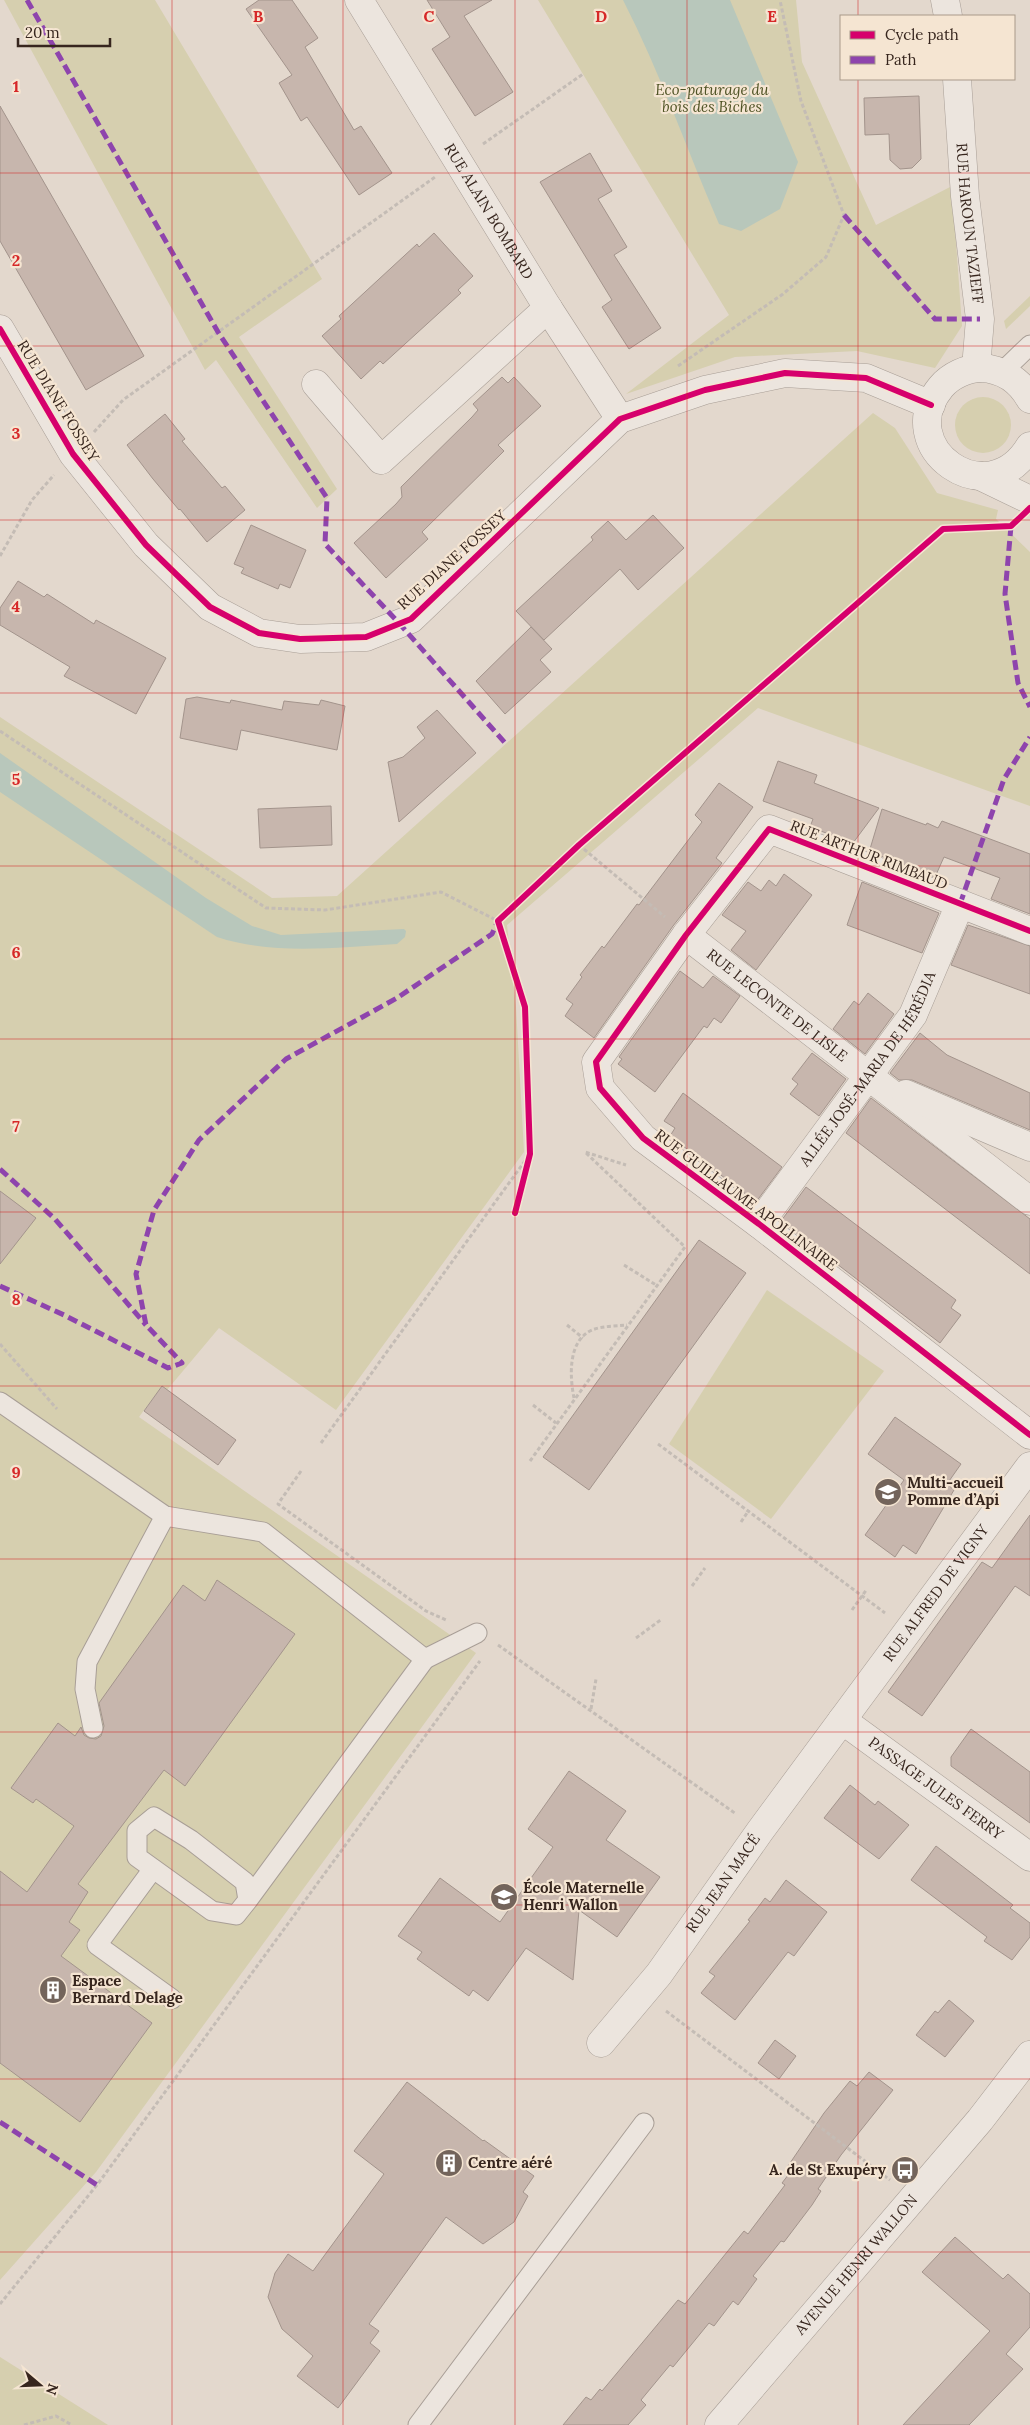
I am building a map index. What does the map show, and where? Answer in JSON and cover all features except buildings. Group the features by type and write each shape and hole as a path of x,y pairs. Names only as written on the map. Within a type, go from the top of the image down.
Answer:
{"street":[{"name":"RUE ALAIN BOMBARD","path":"359,0 459,160 548,308 620,419"},
{"path":"945,0 948,15"},
{"name":"RUE HAROUN TAZIEFF","path":"957,80 965,196 980,319 977,356 1011,380"},
{"path":"316,384 381,460 548,308"},
{"name":"RUE DIANE FOSSEY","path":"0,330 73,454 146,545 210,607 259,632 300,639 366,637 411,619 620,419 705,390 785,373 866,378 931,405"},
{"path":"1011,380 966,371 944,384 936,394 931,405 927,419 928,434 933,447 942,459 953,468 966,474 980,476 995,475 1009,469 1020,460 1030,447"},
{"path":"1030,447 1030,454"},
{"path":"980,476 1030,500"},
{"name":"RUE ARTHUR RIMBAUD","path":"686,935 769,829 1030,931"},
{"name":"ALLÉE JOSÉ-MARIA DE HÉRÉDIA","path":"759,1224 913,1015 960,904"},
{"name":"RUE LECONTE DE LISLE","path":"686,935 1030,1201"},
{"name":"RUE GUILLAUME APOLLINAIRE","path":"686,935 596,1062 600,1088 644,1138 759,1224 1030,1435"},
{"name":"RUE LECONTE DE LISLE","path":"868,1077 1030,1147"},
{"name":"RUE ALFRED DE VIGNY","path":"842,1720 1030,1466"},
{"name":"RUE JEAN MACÉ","path":"601,2043 643,1993 842,1720"},
{"name":"PASSAGE JULES FERRY","path":"842,1720 1030,1857"},
{"name":"AVENUE HENRI WALLON","path":"719,2425 912,2197 980,2120 1030,2055"}],"lane":[{"path":"1011,380 1030,345"},
{"path":"0,1402 165,1516 263,1532 425,1659"},
{"path":"93,1728 85,1689 87,1662 165,1516"},
{"path":"248,1900 245,1882 191,1840 154,1817 137,1831 137,1857 212,1911 236,1915 248,1900 425,1659 477,1633"},
{"path":"153,1869 97,1946 172,1999"},
{"path":"418,2425 644,2123"}],"path":[{"path":"673,370 783,294 826,257 844,215 801,101 780,0"},
{"path":"0,556 32,500 123,400 582,74"},
{"path":"0,731 266,908 325,910 440,892 498,921"},
{"path":"579,845 686,935"},
{"path":"530,1461 685,1247 585,1152 629,1166"},
{"path":"321,1443 530,1154"},
{"path":"624,1265 656,1285"},
{"path":"567,1325 583,1338"},
{"path":"574,1399 570,1376 575,1348 591,1330 628,1325"},
{"path":"0,1344 75,1429 68,1448"},
{"path":"533,1405 556,1423"},
{"path":"658,1444 908,1630"},
{"path":"301,1471 278,1504 426,1611 477,1633 504,1648 760,1830"},
{"path":"742,1522 749,1510"},
{"path":"692,1586 705,1568"},
{"path":"852,1610 867,1589"},
{"path":"636,1638 662,1618"},
{"path":"0,2304 97,2184 484,1656 477,1633"},
{"path":"591,1709 596,1679"},
{"path":"643,1993 912,2197"},
{"path":"24,2425 56,2416 72,2425"}],"green space":[{"path":"4,0 155,0 322,279 239,337 337,489 317,508 216,360 205,370"},
{"name":"Eco-paturage du bois des Biches","path":"538,0 796,0 802,62 876,225 952,186 962,326 935,368 857,351 735,357 626,394 729,315"},
{"path":"1030,296 1030,306 1006,329 1004,321"},
{"path":"983,397 994,399 1003,405 1009,414 1011,425 1009,436 1003,445 994,451 983,453 972,451 963,445 957,436 955,425 957,414 963,405 972,399"},
{"path":"873,413 895,428 937,493 998,510 996,519 1030,552 1030,806 758,708 507,925 516,1007 524,1152 336,1410 219,1328 167,1390 162,1386 139,1417 476,1653 96,2172 0,2280 0,717 272,898 337,896"},
{"path":"767,1290 884,1371 771,1519 669,1444"},
{"path":"0,2357 108,2425 0,2425"}],"shaded area":[{"path":"623,0 730,0 798,162 780,209 741,231 719,224 661,83"},
{"path":"0,753 206,898 252,926 281,935 404,929 406,931 405,937 397,944 306,949 261,947 217,937 0,792"}],"marked path":[{"path":"27,0 218,332 327,498 325,544 398,622 506,744"},
{"path":"844,215 935,319 980,319"},
{"path":"1011,526 1005,594 1018,683 1030,707"},
{"path":"960,904 1004,779 1030,737"},
{"path":"0,1286 64,1315 168,1368 182,1363 146,1325 136,1274 154,1210 199,1140 286,1059 397,998 492,934 498,921"},
{"path":"0,1169 55,1219 146,1325"},
{"path":"0,2122 97,2185"}],"cycle path":[{"path":"0,329 73,454 146,545 210,607 259,633 300,639 366,637 411,619 620,419 705,390 785,373 866,378 931,405"},
{"path":"515,1213 530,1154 525,1007 498,921 579,845 943,529 1011,526 1030,508"},
{"path":"1030,931 769,829 686,935 596,1062 600,1088 643,1138 759,1224 1030,1435"}],"place":[{"name":"Multi-accueil Pomme d’Api","path":"888,1492"},
{"name":"École Maternelle Henri Wallon","path":"504,1897"},
{"name":"Espace Bernard Delage","path":"53,1990"},
{"name":"Centre aéré","path":"449,2163"},
{"name":"A. de St Exupéry","path":"905,2170"}]}
